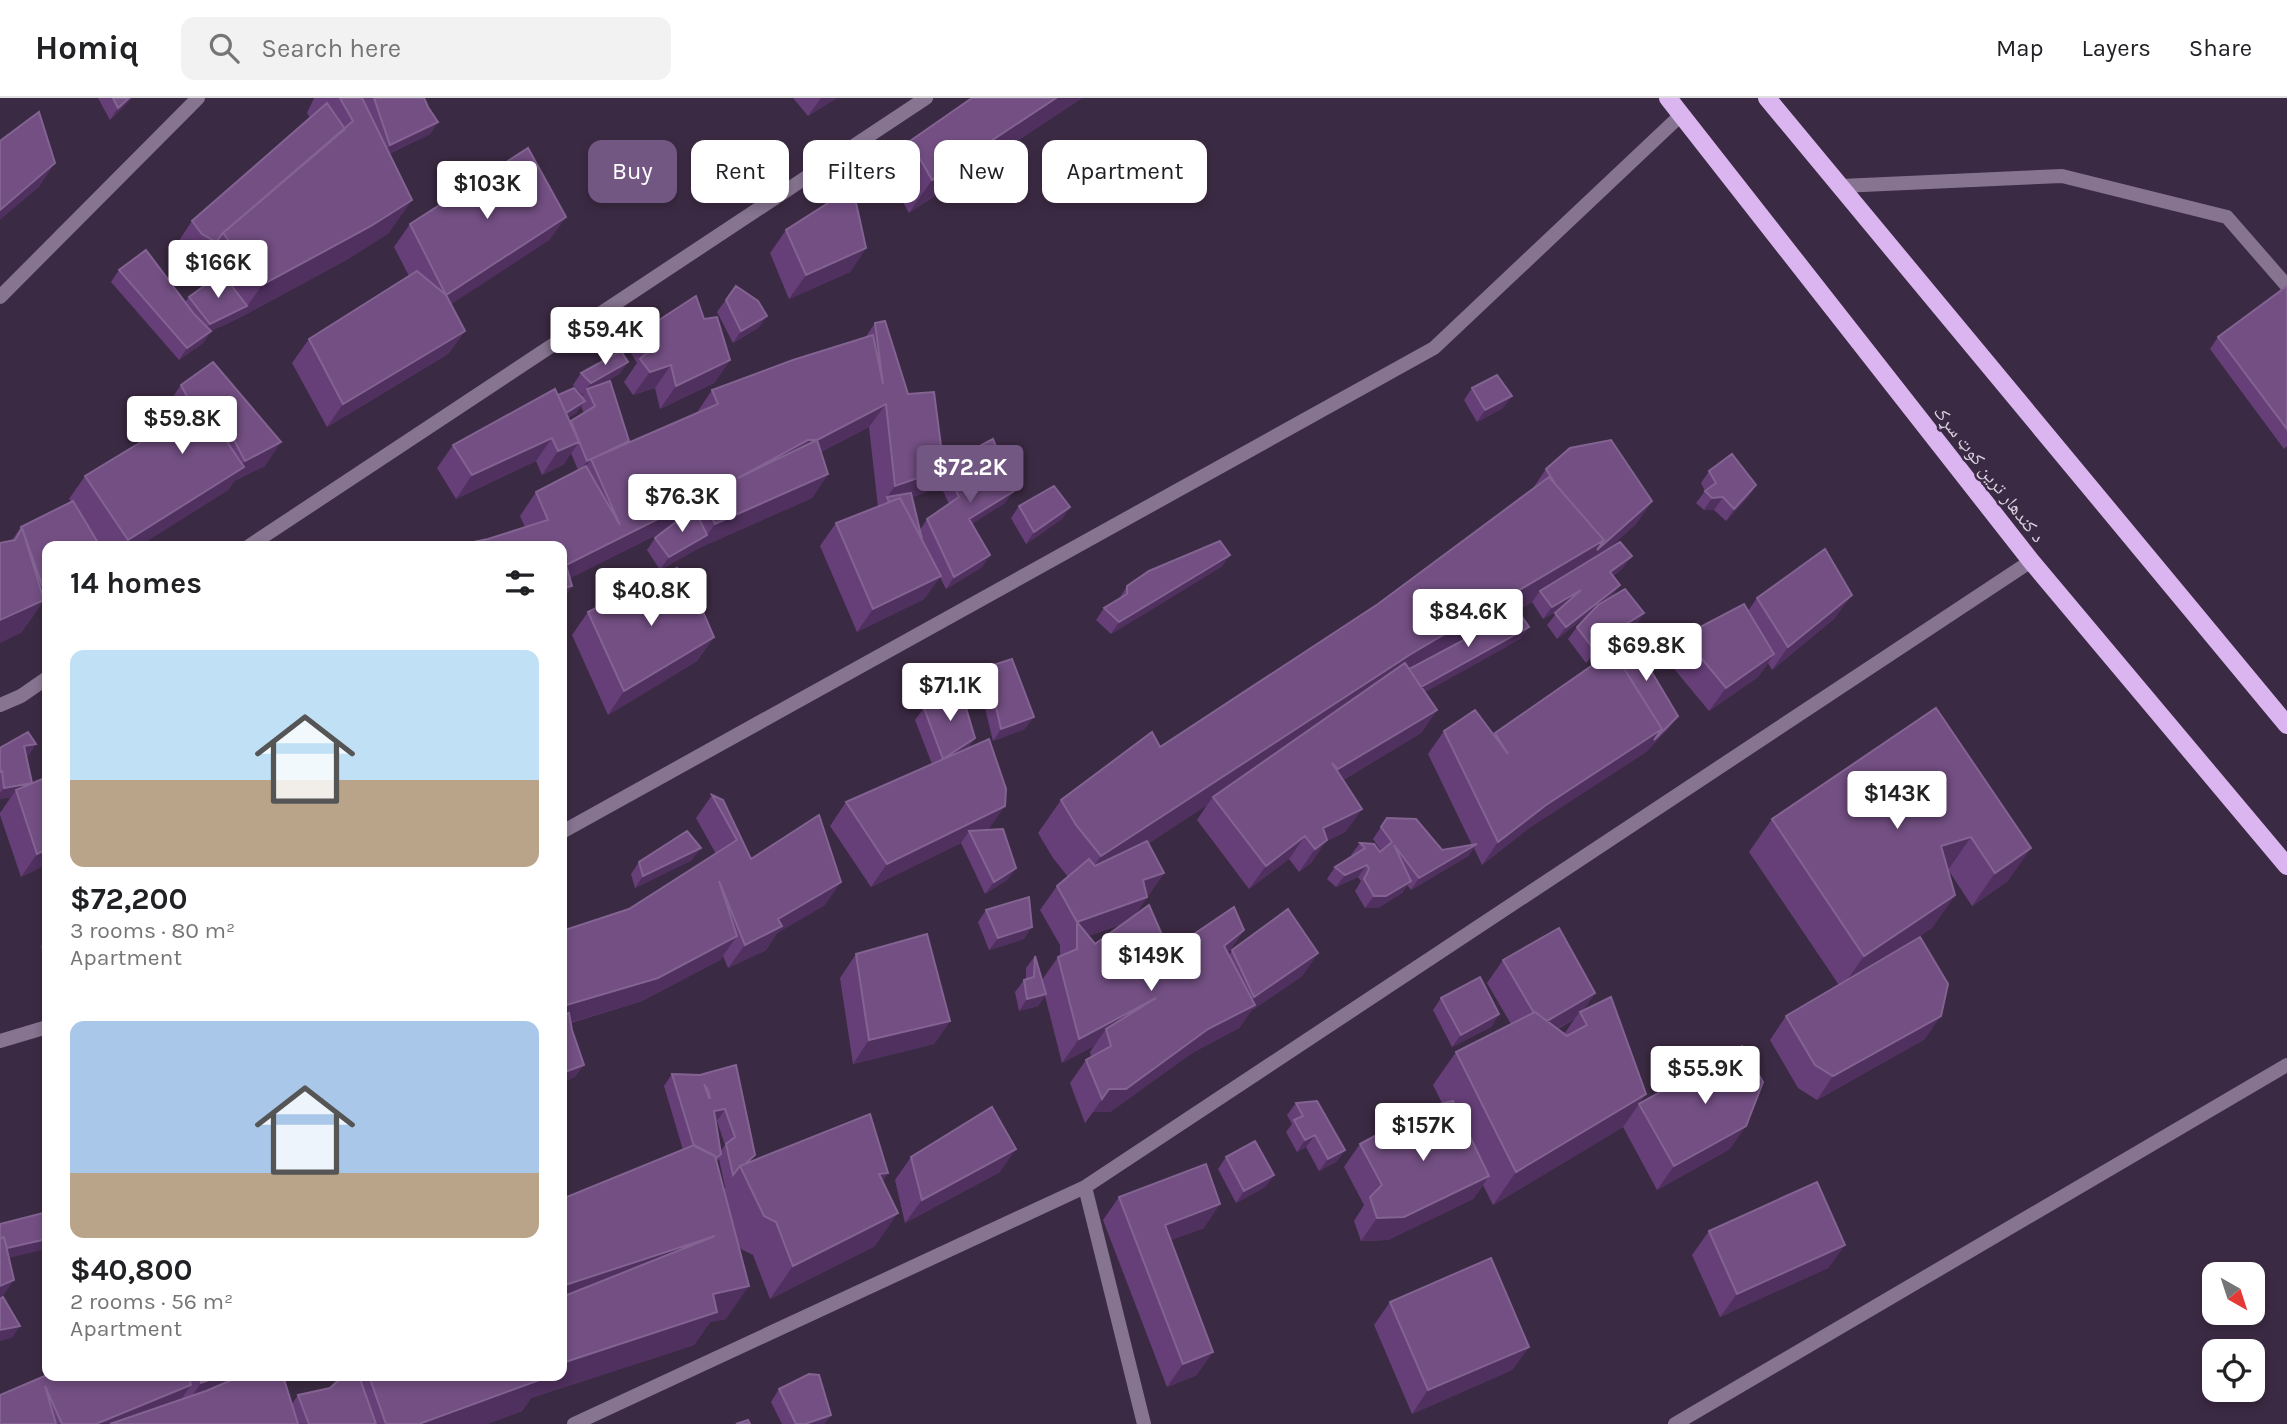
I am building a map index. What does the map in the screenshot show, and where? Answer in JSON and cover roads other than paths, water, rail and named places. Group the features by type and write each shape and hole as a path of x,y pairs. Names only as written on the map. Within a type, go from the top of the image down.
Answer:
{"main road":[{"name":"د کندهار ترين کوټ سړک","path":"1668,98 2031,561 2287,866"},
{"path":"1767,98 2287,725"}],"street":[{"path":"0,297 198,98"},
{"path":"257,541 926,98"},
{"path":"567,829 1434,348 1682,114"},
{"path":"1841,186 2062,176 2227,217 2287,286"},
{"path":"575,1424 1085,1187 2031,561"},
{"path":"0,705 21,696 42,681"},
{"path":"0,1041 42,1028"},
{"path":"1675,1424 2287,1065"},
{"path":"1085,1187 1144,1424"}]}
